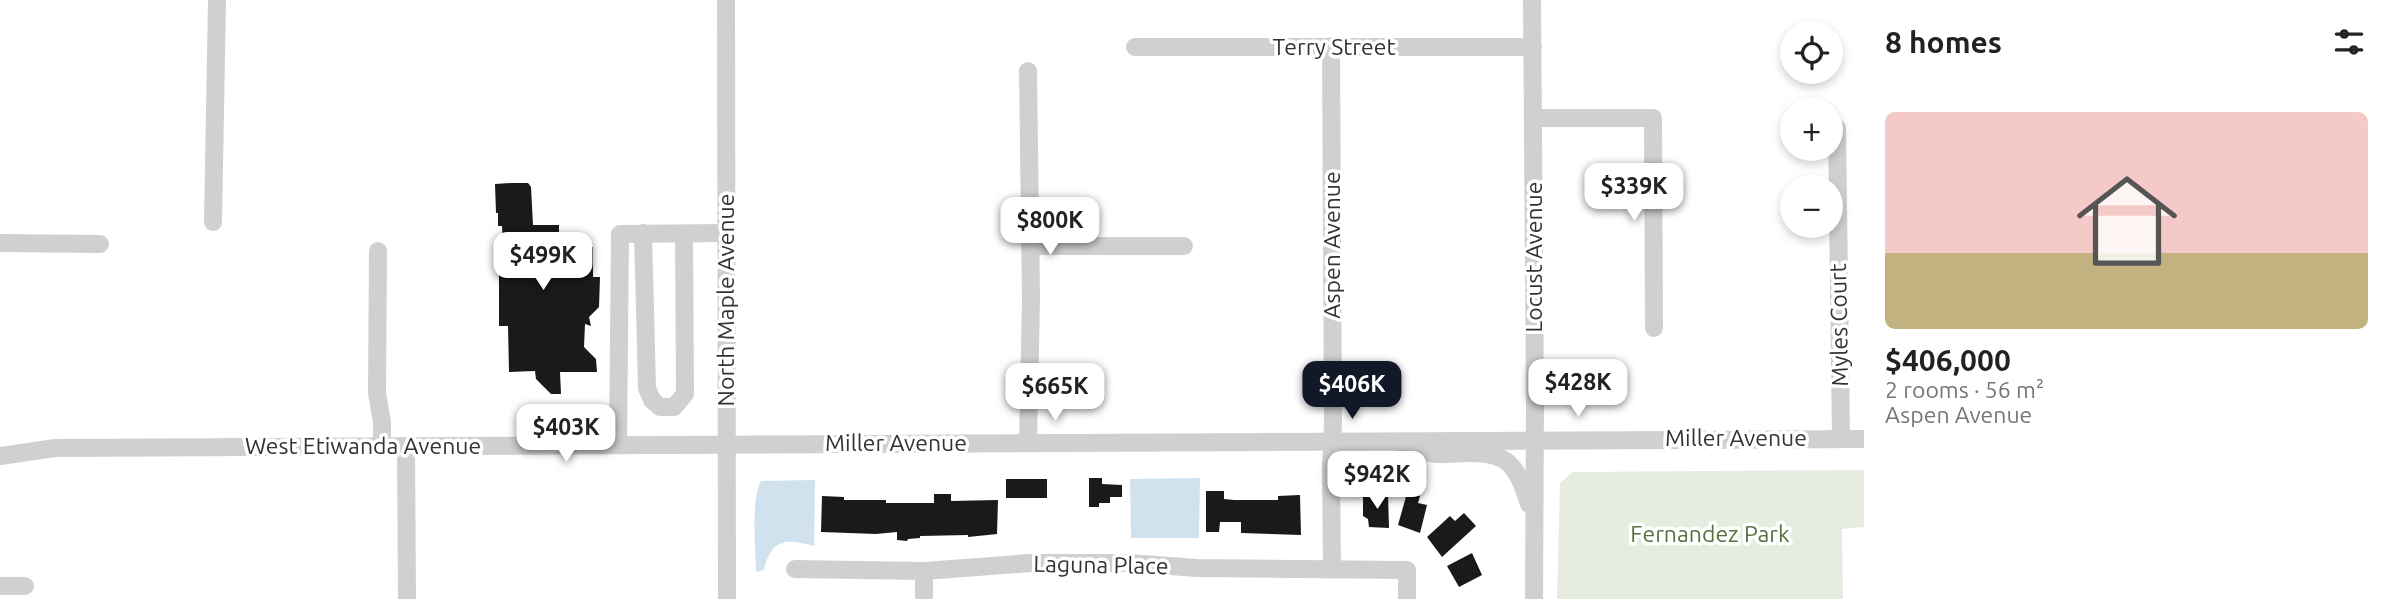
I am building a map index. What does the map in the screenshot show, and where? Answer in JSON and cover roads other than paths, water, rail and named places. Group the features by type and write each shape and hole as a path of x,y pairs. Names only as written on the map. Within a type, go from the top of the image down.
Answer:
{"street":[{"path":"213,222 217,0"},
{"name":"North Maple Avenue","path":"726,0 727,599"},
{"name":"Locust Avenue","path":"1532,0 1534,599"},
{"name":"Aspen Avenue","path":"1331,46 1332,569"},
{"name":"Terry Street","path":"1135,47 1533,47"},
{"path":"1028,72 1028,442"},
{"path":"1533,118 1653,118 1654,328"},
{"name":"Myles Court","path":"1837,161 1841,439"},
{"path":"643,233 647,388 652,400 660,407 674,407 685,394 684,234"},
{"path":"618,445 620,234 726,233"},
{"path":"0,243 100,244"},
{"path":"1030,246 1184,246"},
{"path":"378,251 377,393 382,422 382,446"},
{"name":"Miller Avenue","path":"726,444 1864,439"},
{"path":"1373,440 1433,454 1482,454 1499,457 1511,465 1519,476 1534,517"},
{"name":"West Etiwanda Avenue","path":"0,456 55,448 726,444"},
{"path":"406,446 407,599"},
{"name":"Laguna Place","path":"795,569 924,571 1045,563 1129,563 1197,568 1408,570 1408,599"},
{"path":"924,571 924,599"},
{"path":"0,586 25,586"}],"water":[{"path":"1200,478 1199,538 1131,538 1130,479"},
{"path":"815,480 814,546 795,542 781,543 771,552 764,570 756,572 755,513 761,481"}],"park label":[{"name":"Fernandez Park","path":"1710,534"}]}
